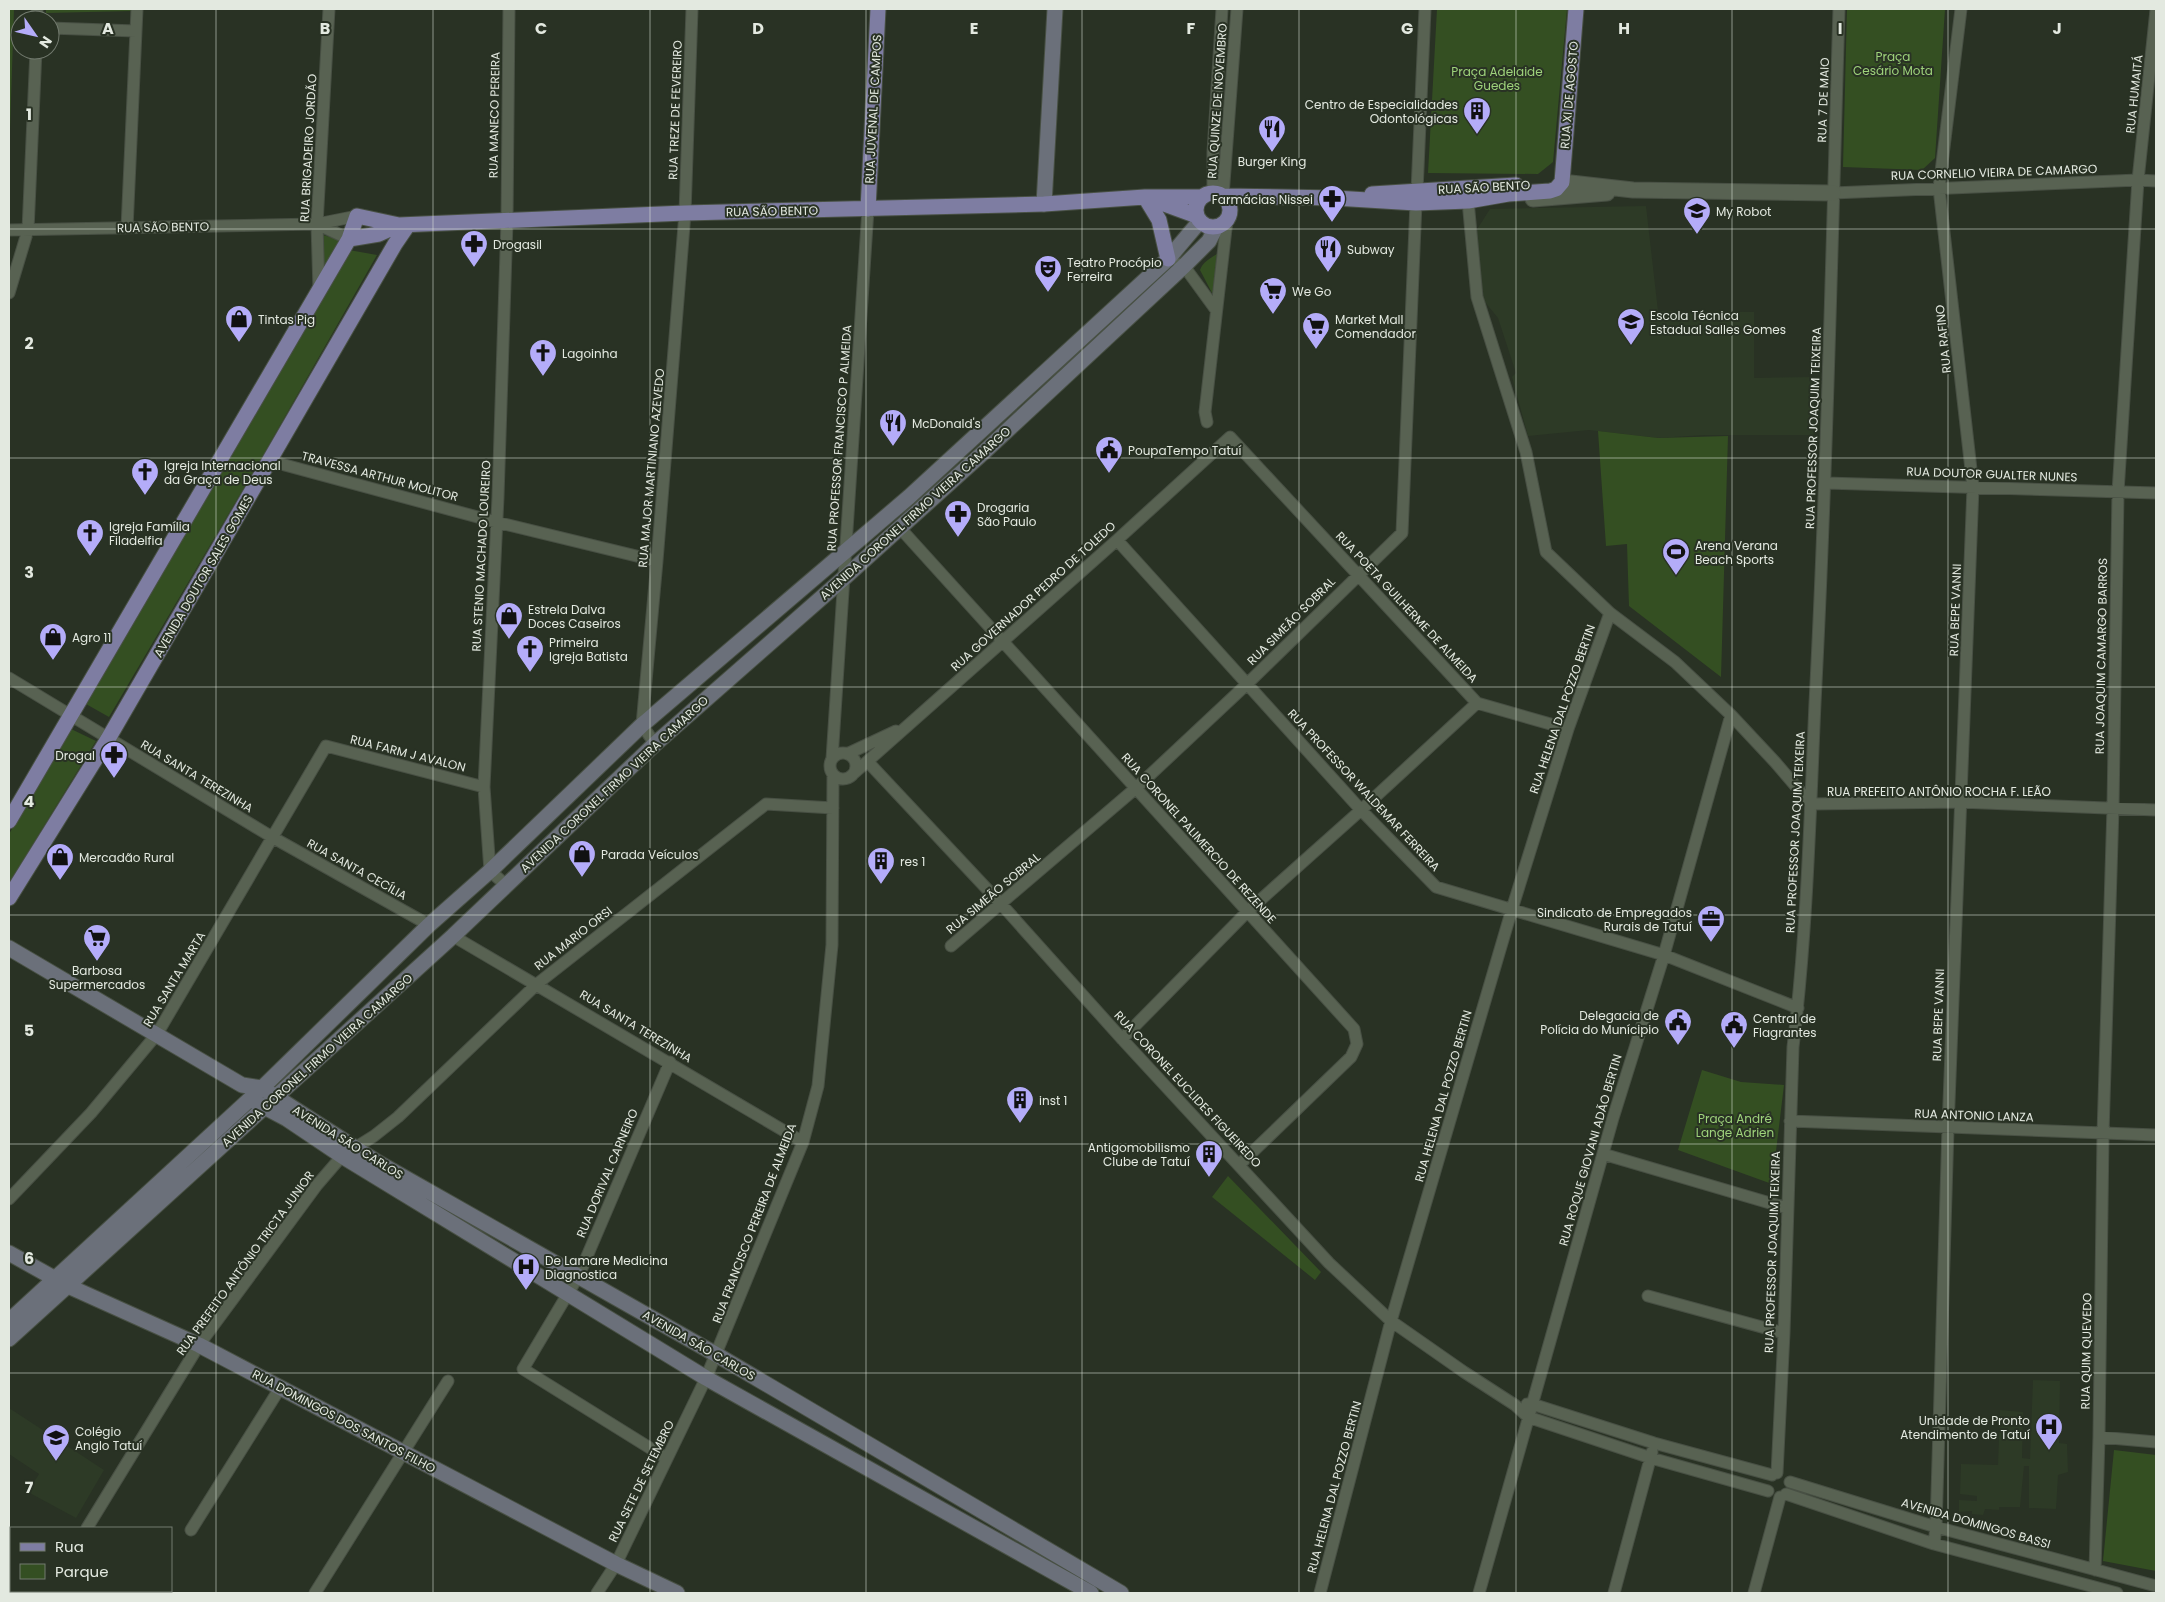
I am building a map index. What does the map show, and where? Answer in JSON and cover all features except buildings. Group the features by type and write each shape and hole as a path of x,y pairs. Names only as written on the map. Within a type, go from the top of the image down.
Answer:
{"main road":[{"name":"RUA JUVENAL DE CAMPOS","path":"868,209 878,9"},
{"path":"1044,204 1055,9"},
{"name":"RUA XI DE AGOSTO","path":"1562,182 1576,9"},
{"name":"RUA SÃO BENTO","path":"1416,197 1562,182"},
{"path":"1468,201 1508,194 1550,191 1556,189 1562,182"},
{"name":"RUA SÃO BENTO","path":"356,216 404,225 685,213 1044,204 1213,195 1250,198 1416,197 1468,201"},
{"path":"1213,195 1229,204 1224,219 1204,225 1199,219 1196,206 1213,195"},
{"name":"RUA SÃO BENTO","path":"1224,219 1273,197"},
{"name":"RUA SÃO BENTO","path":"1145,198 1199,219"},
{"path":"1145,198 1159,220 1168,259"},
{"path":"9,821 349,239 356,216"},
{"name":"AVENIDA CORONEL FIRMO VIEIRA CAMARGO","path":"9,1321 262,1088 429,925 490,871 642,725 845,554 1168,259 1199,219"},
{"name":"AVENIDA CORONEL FIRMO VIEIRA CAMARGO","path":"9,1339 453,936 655,744 984,452 1184,266 1209,241 1224,219"},
{"name":"RUA SÃO BENTO","path":"349,239 379,234 404,225"},
{"name":"AVENIDA DOUTOR SALES GOMES","path":"9,898 108,739 404,225"},
{"path":"9,948 242,1086 262,1088"},
{"path":"242,1086 250,1099"},
{"name":"AVENIDA SÃO CARLOS","path":"262,1088 277,1097 348,1152 568,1294 706,1378 1091,1593"},
{"name":"AVENIDA SÃO CARLOS","path":"250,1099 579,1275 1121,1593"},
{"name":"RUA DOMINGOS DOS SANTOS FILHO","path":"9,1253 68,1286 199,1345 616,1564 677,1593"}],"street":[{"path":"127,228 138,9"},
{"name":"RUA BRIGADEIRO JORDÃO","path":"319,290 317,224 330,9"},
{"name":"RUA MANECO PEREIRA","path":"507,221 509,9"},
{"name":"RUA TREZE DE FEVEREIRO","path":"685,213 692,9"},
{"name":"RUA QUINZE DE NOVEMBRO","path":"1213,195 1213,152 1222,9"},
{"name":"RUA QUINZE DE NOVEMBRO","path":"1213,195 1237,9"},
{"path":"1416,197 1425,9"},
{"name":"RUA 7 DE MAIO","path":"1833,193 1839,9"},
{"name":"RUA RAFINO","path":"1961,9 1940,188 1973,486"},
{"name":"RUA HUMAITÁ","path":"2138,180 2156,10"},
{"path":"60,28 136,31"},
{"path":"9,293 28,230 36,60"},
{"name":"RUA CORNELIO VIEIRA DE CAMARGO","path":"1833,193 2138,180 2156,182"},
{"name":"RUA JOAQUIM CAMARGO BARROS","path":"2103,1134 2113,807 2118,492 2138,180"},
{"name":"RUA SÃO BENTO","path":"1562,182 1633,190 1833,193"},
{"name":"RUA SÃO BENTO","path":"1468,201 1563,198 1633,190"},
{"name":"RUA PROFESSOR JOAQUIM TEIXEIRA","path":"1774,1474 1784,1333 1793,1047 1798,1008 1811,804 1826,483 1833,193"},
{"name":"RUA SIMEÃO SOBRAL","path":"951,946 1002,905 1136,788 1247,684 1402,533 1416,197"},
{"name":"RUA PREFEITO ANTÔNIO ROCHA F. LEÃO","path":"1468,201 1477,297 1526,452 1546,552 1610,613 1674,662 1731,716 1775,762 1811,804 1960,802 2156,810"},
{"name":"RUA PROFESSOR FRANCISCO P ALMEIDA","path":"832,759 868,209"},
{"name":"RUA MAJOR MARTINIANO AZEVEDO","path":"642,725 658,561 685,213"},
{"name":"RUA SÃO BENTO","path":"9,230 317,224 356,216"},
{"path":"1207,422 1205,412 1224,219"},
{"name":"RUA STENIO MACHADO LOUREIRO","path":"490,871 484,786 507,221"},
{"name":"RUA SÃO BENTO","path":"317,224 349,239"},
{"path":"1168,259 1184,266 1216,310"},
{"name":"RUA POETA GUILHERME DE ALMEIDA","path":"1122,1039 1248,911 1477,703 1230,437"},
{"name":"RUA GOVERNADOR PEDRO DE TOLEDO","path":"852,775 1230,437"},
{"name":"TRAVESSA ARTHUR MOLITOR","path":"270,460 496,522 658,561"},
{"name":"RUA DOUTOR GUALTER NUNES","path":"1826,483 2156,493"},
{"name":"RUA BEPE VANNI","path":"1934,1544 1973,486"},
{"name":"RUA CORONEL PALIMERCIO DE REZENDE","path":"900,528 1354,1029 1357,1044 1351,1056 1239,1165"},
{"name":"RUA PROFESSOR WALDEMAR FERREIRA","path":"1117,540 1361,810 1436,887 1512,908 1664,955 1798,1008"},
{"name":"RUA HELENA DAL POZZO BERTIN","path":"1320,1593 1391,1321 1512,908 1568,729 1610,613"},
{"path":"9,678 108,739"},
{"path":"1477,703 1568,729"},
{"name":"RUA ROQUE GIOVANI ADÃO BERTIN","path":"1479,1593 1603,1154 1664,955 1731,716"},
{"path":"642,725 655,744"},
{"path":"848,754 856,763 852,775 847,779 841,779 833,775 830,767 832,759 839,754 848,754 909,725"},
{"name":"RUA SANTA TEREZINHA","path":"108,739 272,837"},
{"name":"RUA FARM J AVALON","path":"326,746 484,786"},
{"name":"RUA SANTA MARTA","path":"9,1199 91,1113 157,1034 326,746"},
{"name":"RUA CORONEL EUCLIDES FIGUEIREDO","path":"868,762 1002,905 1122,1039 1329,1263 1391,1321 1515,1405 1528,1417"},
{"name":"RUA FRANCISCO PEREIRA DE ALMEIDA","path":"706,1378 803,1142 818,1086 832,945 833,775"},
{"name":"RUA MARIO ORSI","path":"348,1152 374,1136 398,1117 537,984 766,804 833,808"},
{"name":"RUA SANTA CECÍLIA","path":"272,837 429,925"},
{"path":"490,871 506,885"},
{"name":"RUA SANTA TEREZINHA","path":"453,936 803,1142"},
{"name":"RUA DORIVAL CARNEIRO","path":"666,1458 523,1369 579,1275 670,1062"},
{"name":"RUA ANTONIO LANZA","path":"1790,1121 2156,1135"},
{"name":"RUA QUIM QUEVEDO","path":"2095,1570 2099,1437 2103,1134"},
{"name":"RUA PREFEITO ANTÔNIO TRICTA JUNIOR","path":"88,1527 199,1345 317,1185 348,1152"},
{"path":"1603,1154 1787,1208"},
{"path":"1648,1296 1784,1333"},
{"name":"RUA SETE DE SETEMBRO","path":"597,1593 616,1564 706,1378"},
{"path":"320,1592 403,1452 448,1381"},
{"path":"191,1530 280,1388"},
{"path":"1515,1405 1532,1404 1654,1443 1788,1477 1790,1489 1783,1495 1754,1593"},
{"path":"1528,1417 1651,1458 1768,1491"},
{"path":"2099,1437 2156,1442"},
{"path":"1614,1593 1654,1443"},
{"path":"1774,1474 1766,1485 1768,1491 1773,1496 1783,1495 1934,1544 2117,1593"},
{"name":"AVENIDA DOMINGOS BASSI","path":"1790,1482 1936,1527 2156,1586"}],"shaded area":[{"name":"Escola Técnica Estadual Salles Gomes","path":"1646,206 1658,311 1754,312 1754,378 1815,377 1814,435 1705,435 1658,438 1589,430 1528,436 1512,377 1516,373 1498,318 1481,297 1476,231 1490,209"},
{"name":"Unidade de Pronto Atendimento de Tatuí","path":"2033,1380 2060,1381 2059,1443 2067,1444 2068,1472 2058,1475 2056,1509 2029,1508 2029,1466 2024,1466 2020,1507 1999,1507 1999,1510 1985,1509 1983,1515 1972,1514 1972,1511 1959,1512 1959,1500 1977,1501 1977,1496 1960,1494 1961,1464 1998,1465 2000,1410 2023,1412 2022,1458 2030,1459"},
{"name":"Colégio Anglo Tatuí","path":"9,1408 104,1470 76,1518 28,1492 39,1474 9,1454"}],"green space":[{"path":"9,9 14,9 10,10 10,60 12,60 9,160"},
{"path":"132,9 132,11 60,13 60,10 46,10"},
{"name":"Praça Adelaide Guedes","path":"1437,9 1567,9 1553,162 1538,174 1428,173"},
{"name":"Praça Cesário Mota","path":"1847,9 1945,9 1935,158 1922,170 1843,167"},
{"path":"320,234 343,241 323,275"},
{"path":"349,250 377,255 262,457 109,717 86,704 324,289"},
{"path":"1217,254 1215,292 1212,293 1200,270 1209,259"},
{"name":"Arena Verana Beach Sports","path":"1598,431 1658,438 1728,436 1721,677 1629,606 1627,544 1606,546"},
{"path":"71,729 96,741 9,883 9,834"},
{"name":"Praça André Lange Adrien","path":"1702,1070 1741,1082 1784,1085 1772,1184 1678,1150"},
{"path":"1228,1176 1321,1272 1315,1280 1212,1197"},
{"path":"2114,1450 2156,1455 2156,1571 2103,1561"}],"place":[{"name":"Centro de Especialidades Odontológicas","path":"1477,135"},
{"name":"Burger King","path":"1272,153"},
{"name":"Farmácias Nissei","path":"1332,223"},
{"name":"My Robot","path":"1697,235"},
{"name":"Drogasil","path":"474,268"},
{"name":"Subway","path":"1328,273"},
{"name":"Teatro Procópio Ferreira","path":"1048,293"},
{"name":"We Go","path":"1273,315"},
{"name":"Tintas Pig","path":"239,343"},
{"name":"Escola Técnica Estadual Salles Gomes","path":"1631,346"},
{"name":"Market Mall Comendador","path":"1316,350"},
{"name":"Lagoinha","path":"543,377"},
{"name":"McDonald's","path":"893,447"},
{"name":"PoupaTempo Tatuí","path":"1109,474"},
{"name":"Igreja Internacional da Graça de Deus","path":"145,496"},
{"name":"Drogaria São Paulo","path":"958,538"},
{"name":"Igreja Família Filadelfia","path":"90,557"},
{"name":"Arena Verana Beach Sports","path":"1676,576"},
{"name":"Estrela Dalva Doces Caseiros","path":"509,640"},
{"name":"Agro 11","path":"53,661"},
{"name":"Primeira Igreja Batista","path":"530,673"},
{"name":"Drogal","path":"114,779"},
{"name":"Parada Veículos","path":"582,878"},
{"name":"Mercadão Rural","path":"60,881"},
{"name":"res 1","path":"881,885"},
{"name":"Sindicato de Empregados Rurais de Tatuí","path":"1711,943"},
{"name":"Barbosa Supermercados","path":"97,962"},
{"name":"Delegacia de Polícia do Munícipio","path":"1678,1046"},
{"name":"Central de Flagrantes","path":"1734,1049"},
{"name":"inst 1","path":"1020,1124"},
{"name":"Antigomobilismo Clube de Tatuí","path":"1209,1178"},
{"name":"De Lamare Medicina Diagnostica","path":"526,1291"},
{"name":"Unidade de Pronto Atendimento de Tatuí","path":"2049,1451"},
{"name":"Colégio Anglo Tatuí","path":"56,1462"}]}
